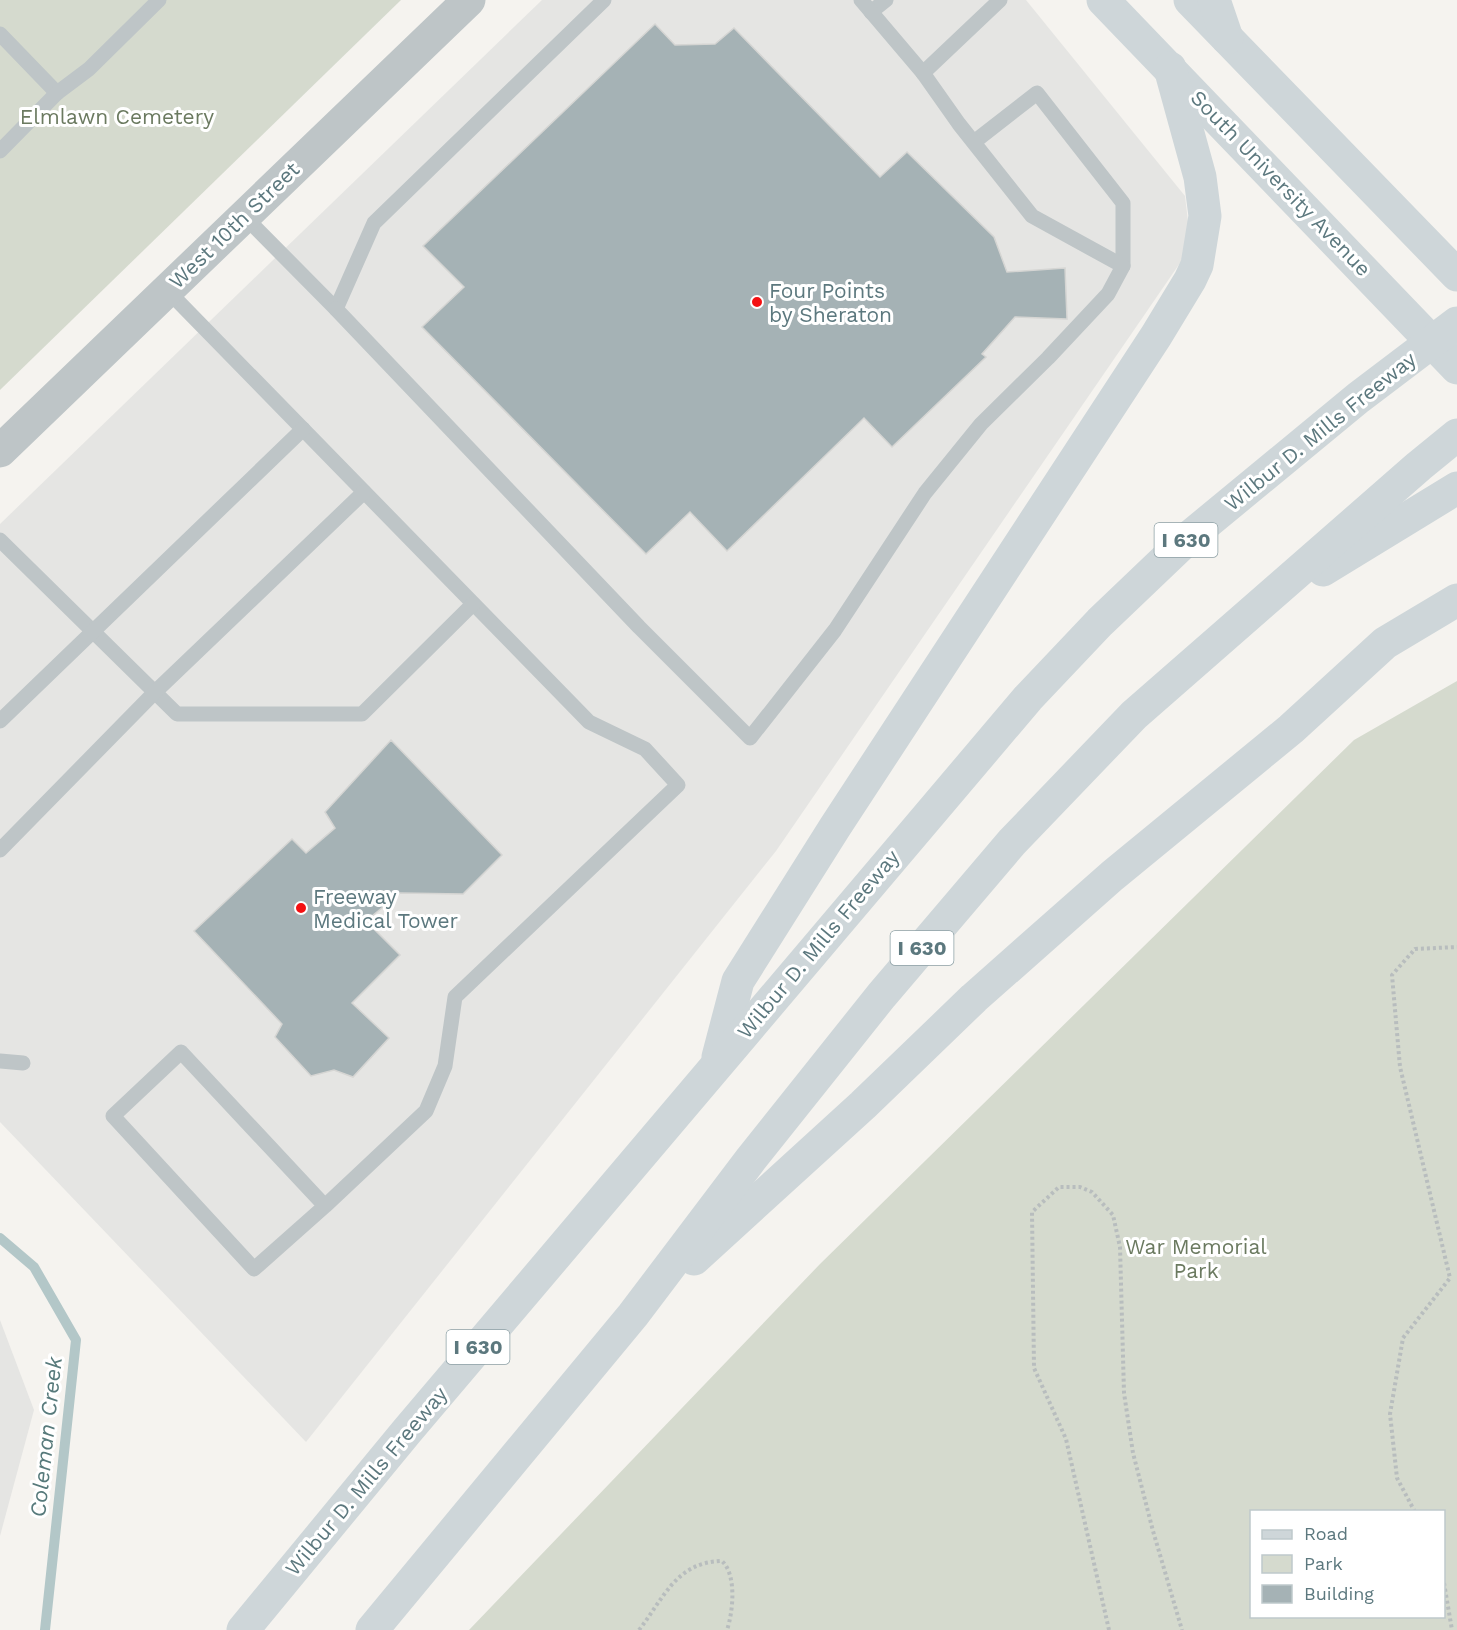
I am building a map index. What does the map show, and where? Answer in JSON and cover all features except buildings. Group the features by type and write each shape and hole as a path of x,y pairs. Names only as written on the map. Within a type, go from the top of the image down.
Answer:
{"main road":[{"name":"South University Avenue","path":"1103,0 1457,368"},
{"path":"1190,0 1457,275"},
{"path":"1214,0 1227,38"},
{"path":"716,1065 738,981 835,827 1156,336 1197,265 1205,216 1200,177 1170,68"},
{"path":"1407,360 1457,305"},
{"name":"Wilbur D. Mills Freeway","path":"243,1630 415,1422 1028,698 1100,622 1187,539 1358,398 1457,323"},
{"name":"I 630","path":"372,1630 633,1315 751,1159 867,1014 1012,842 1134,716 1457,435"},
{"path":"1248,615 1453,490"},
{"path":"633,1315 854,1113 974,998 1112,876 1291,729 1385,643 1457,600"}],"street":[{"name":"West 10th Street","path":"0,452 469,0"}],"lane":[{"path":"0,151 57,93 89,69 159,0"},
{"path":"336,309 374,223 604,0"},
{"path":"886,0 866,6 924,74 1032,216 1123,266"},
{"path":"924,74 1000,0"},
{"path":"0,34 57,93"},
{"path":"244,216 336,309 639,627 750,738 835,630 925,493 981,424 1048,358 1108,294 1123,266 1124,203 1037,93 974,142"},
{"path":"168,290 589,722 645,749 678,786 455,997 445,1066 426,1111 326,1206 254,1269 113,1116 182,1052 326,1206"},
{"path":"0,721 303,429"},
{"path":"0,850 155,692 364,492"},
{"path":"0,540 177,714 362,714 473,604"},
{"path":"0,1061 23,1063"}],"path":[{"path":"1414,1510 1397,1478 1390,1414 1403,1338 1450,1278 1400,1067 1392,975 1415,949 1457,947"},
{"path":"1109,1630 1066,1438 1034,1368 1032,1212 1059,1187 1080,1187 1092,1192 1113,1215 1120,1246 1124,1393 1133,1453 1182,1630"},
{"path":"639,1630 680,1575 700,1564 722,1561 726,1565 733,1594 727,1630"},
{"path":"1445,1593 1452,1630"}],"shaded area":[{"path":"542,0 1026,0 1185,196 1191,247 776,851 306,1442 0,1122 0,524"},
{"path":"0,1320 34,1410 0,1536"}],"green space":[{"name":"Elmlawn Cemetery","path":"0,0 401,0 0,390"},
{"name":"War Memorial Park","path":"1457,681 1457,1630 469,1630 820,1264 1354,740"}],"waterway":[{"name":"Coleman Creek","path":"0,1238 34,1267 76,1340 45,1630"}],"place":[{"name":"Four Points by Sheraton","path":"757,302"},
{"name":"Freeway Medical Tower","path":"301,908"}]}
